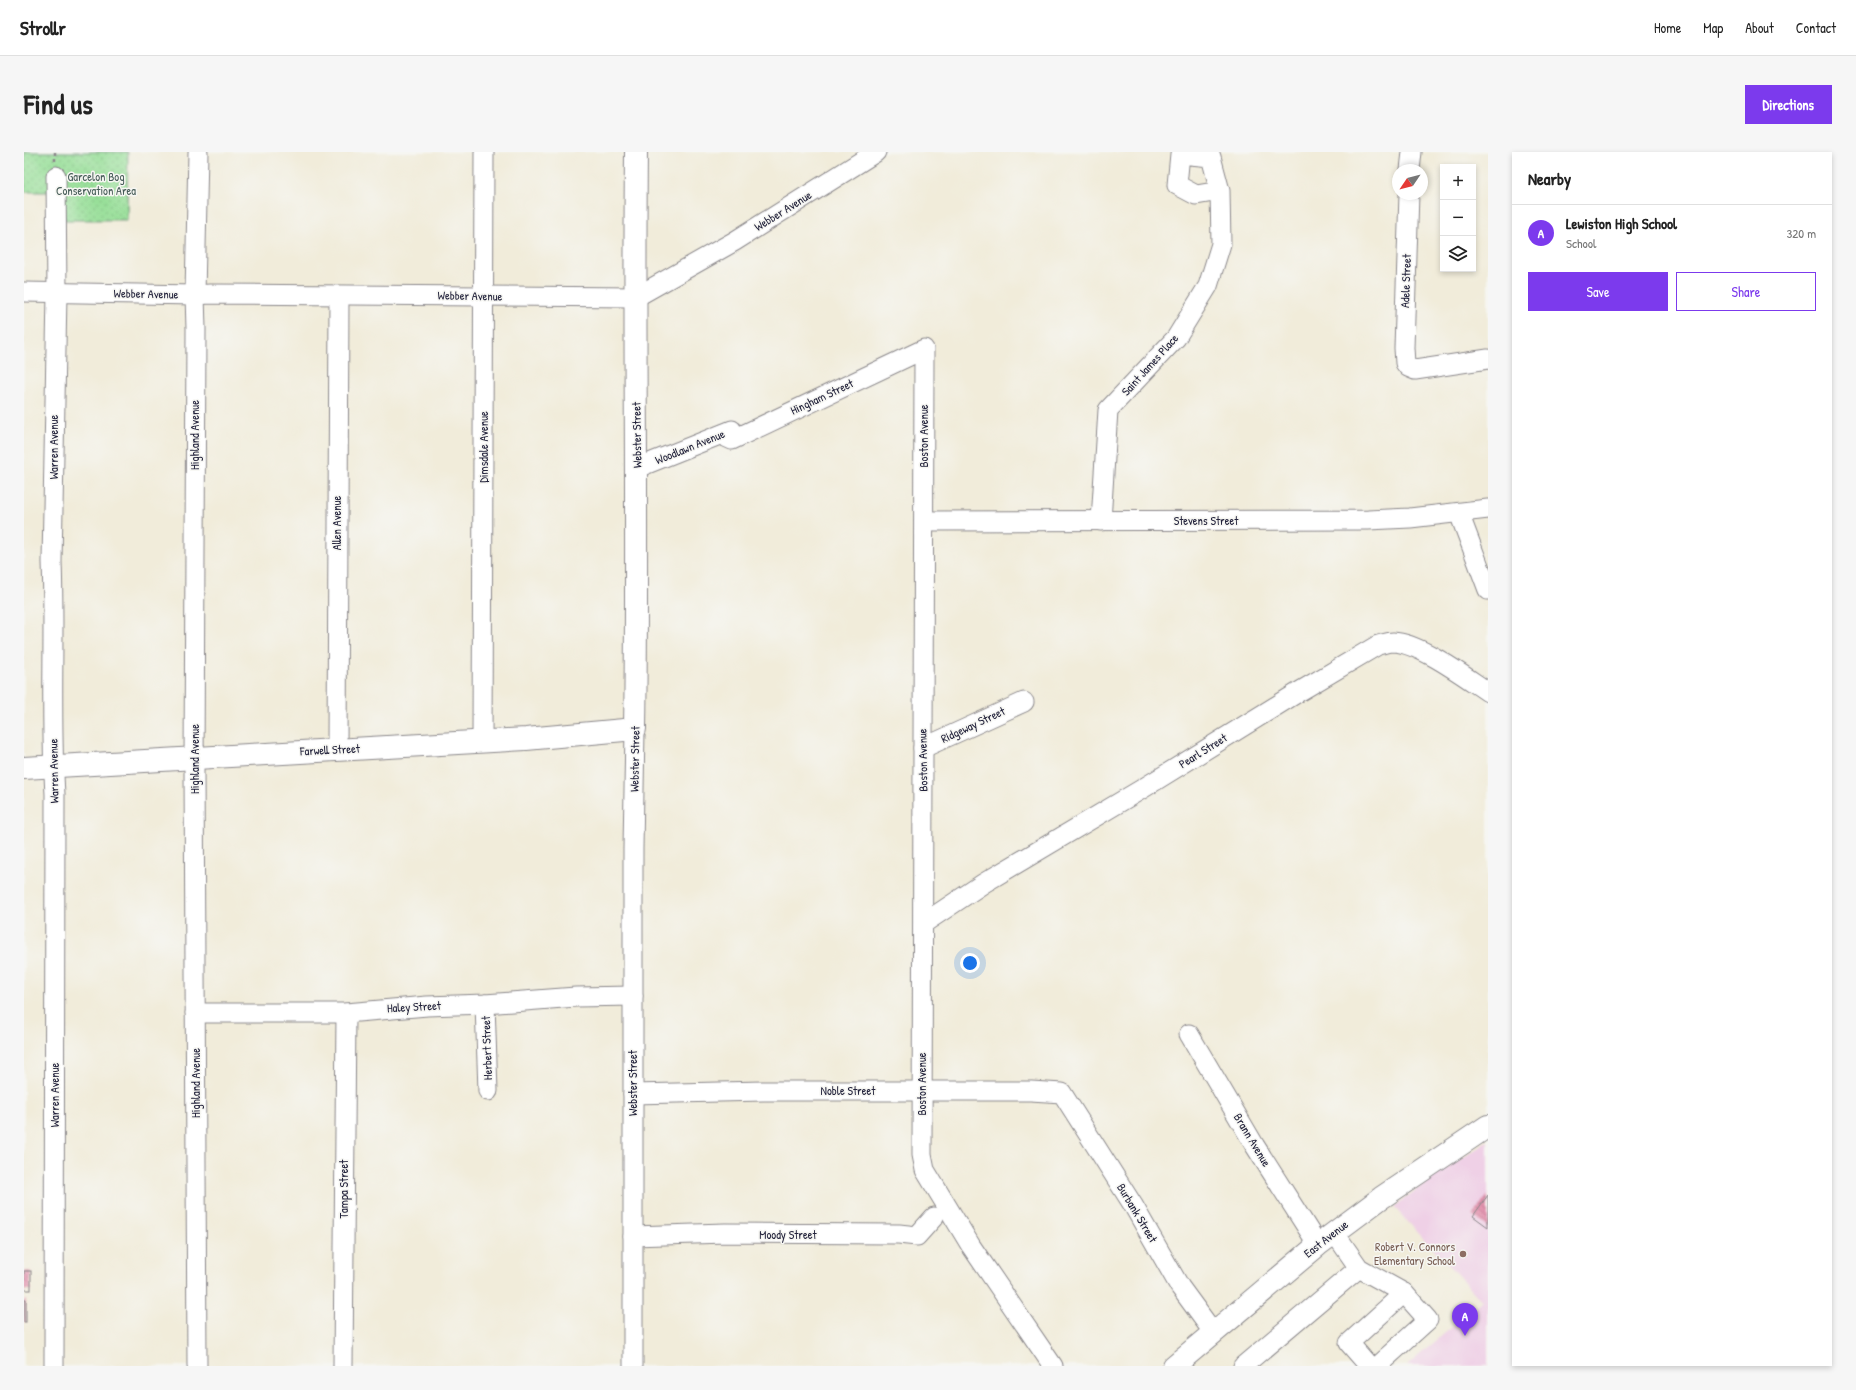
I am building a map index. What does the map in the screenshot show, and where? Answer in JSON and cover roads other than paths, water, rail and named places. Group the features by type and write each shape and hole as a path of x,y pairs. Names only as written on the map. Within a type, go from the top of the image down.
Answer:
{"main road":[{"name":"Webster Street","path":"635,729 638,581 636,152"},
{"name":"Farwell Street","path":"24,768 482,742 635,729"},
{"name":"East Avenue","path":"1174,1366 1326,1239 1381,1198 1488,1126"}],"street":[{"name":"Highland Avenue","path":"197,1366 194,768 196,758 194,588 195,295 198,152"},
{"name":"Dimsdale Avenue","path":"482,742 482,556 485,297 484,152"},
{"name":"Webber Avenue","path":"24,292 57,294 115,293 195,295 636,297 735,241 876,152"},
{"path":"1411,164 1412,152"},
{"name":"Warren Avenue","path":"54,1366 55,794 53,766 54,605 52,562 57,294 56,176"},
{"name":"Saint James Place","path":"1101,521 1108,410 1176,338 1208,286 1221,244 1220,191"},
{"name":"Adele Street","path":"1409,200 1404,348 1405,363 1408,367 1415,370 1488,359"},
{"name":"Allen Avenue","path":"338,750 339,296"},
{"name":"Hingham Street","path":"721,435 732,440 924,349"},
{"name":"Boston Avenue","path":"924,349 924,923 922,1155 929,1199 934,1217 971,1246"},
{"name":"Woodlawn Avenue","path":"637,468 742,426"},
{"name":"Stevens Street","path":"924,522 1368,520 1459,513 1488,509"},
{"path":"1459,513 1488,590"},
{"name":"Pearl Street","path":"924,923 984,883 1135,793 1296,693 1378,645 1394,642 1412,646 1488,692"},
{"name":"Ridgeway Street","path":"923,748 1024,702"},
{"name":"Webster Street","path":"633,1366 635,729"},
{"name":"Haley Street","path":"196,1013 346,1013 427,1006 633,996"},
{"name":"Herbert Street","path":"485,1004 488,1091"},
{"name":"Tampa Street","path":"343,1366 346,1013"},
{"name":"Brann Avenue","path":"1189,1034 1255,1146 1326,1239 1360,1268"},
{"name":"Noble Street","path":"633,1094 755,1091 1024,1091 1062,1093"},
{"name":"Burbank Street","path":"1062,1093 1133,1205 1180,1287 1213,1332"},
{"name":"Boston Avenue","path":"925,1170 971,1246 1053,1366"},
{"name":"Moody Street","path":"633,1236 725,1233 899,1234 917,1236 934,1217"},
{"path":"1243,1366 1360,1268 1404,1293 1428,1320 1377,1366"},
{"path":"1369,1366 1349,1342 1404,1293"}],"place":[{"name":"Robert V. Connors Elementary School","path":"1463,1254"},
{"name":"Lewiston High School","path":"1465,1336"}],"park label":[{"name":"Garcelon Bog Conservation Area","path":"96,184"}]}
